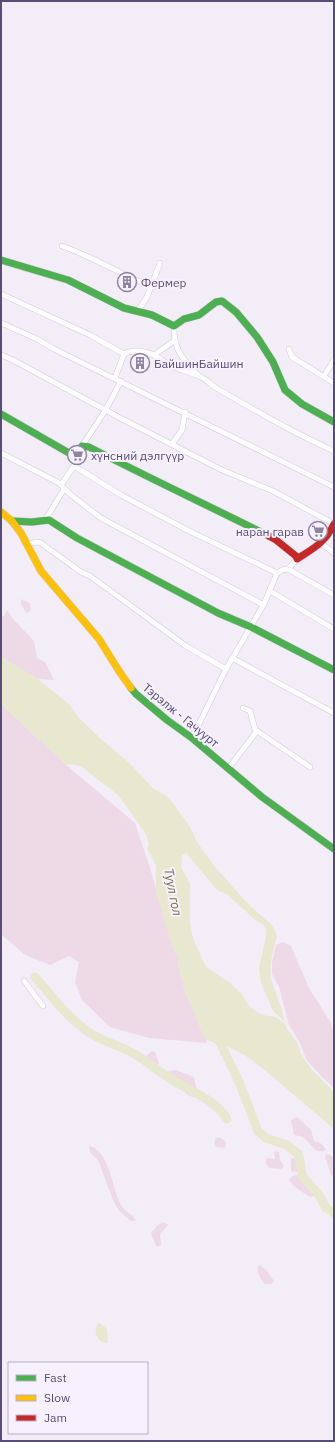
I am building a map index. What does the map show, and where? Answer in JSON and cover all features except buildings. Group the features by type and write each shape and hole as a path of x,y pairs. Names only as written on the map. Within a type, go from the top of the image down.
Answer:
{"street":[{"path":"62,246 84,254 151,287"},
{"path":"1,260 68,280 124,308 152,315 174,326"},
{"path":"137,312 147,297 160,263"},
{"path":"1,294 90,335 124,354"},
{"path":"174,326 184,319 199,316 216,302 222,301 247,326 263,346 275,366 285,390 296,401 334,422"},
{"path":"1,323 37,339 54,349 185,412 334,487"},
{"path":"174,326 174,341 180,356 202,378 217,389 264,416 334,451"},
{"path":"154,355 174,341"},
{"path":"289,349 292,357 334,383"},
{"path":"115,378 124,354 132,351 139,351 154,355 169,364 202,378"},
{"path":"1,355 222,470 273,492 334,524 329,535 321,543 297,560 288,569 277,573 264,604 226,669 192,738"},
{"path":"324,376 334,360"},
{"path":"45,520 74,466 76,456 105,410 121,381"},
{"path":"172,444 182,430 185,412"},
{"path":"1,414 76,456"},
{"path":"82,446 89,447 276,540 296,556 297,560"},
{"path":"1,453 63,487 101,518 264,604"},
{"path":"74,466 121,495 189,531 277,573"},
{"name":"Тэрэлж - Гачуурт","path":"1,512 12,521 28,544 33,558 41,571 99,639 119,671 136,694 252,787 262,797 333,847"},
{"path":"12,521 48,520 77,538 218,613 251,627 334,670"},
{"path":"28,544 38,542 41,543 81,572 90,576 186,646 226,669"},
{"path":"321,543 334,552"},
{"path":"288,569 334,595"},
{"path":"270,591 334,629"},
{"path":"232,658 334,713"},
{"path":"243,708 250,711 254,728 257,731 310,767"},
{"path":"228,769 257,731"},
{"path":"24,981 43,1006"}],"shaded area":[{"path":"21,599 29,603 31,608 29,612 26,613 21,604"},
{"path":"7,610 13,619 34,641 37,658 45,662 54,680 38,679 1,657 1,614 4,617"},
{"path":"1,704 66,765 135,823 151,871 172,945 178,959 179,969 186,994 207,1040 206,1043 149,1038 110,1027 82,1000 75,982 79,962 69,956 50,965 25,955 1,934"},
{"path":"283,942 291,946 309,988 331,1023 334,1033 334,1088 306,1059 300,1043 289,1025 279,987 272,974 272,962 276,945"},
{"path":"152,1051 155,1052 159,1063 158,1065 149,1062 145,1057"},
{"path":"176,1070 194,1077 198,1097 195,1098 189,1096 176,1085 170,1084 164,1079 163,1074 165,1072"},
{"path":"297,1117 311,1130 314,1141 324,1146 326,1150 316,1150 304,1138 294,1135 291,1120"},
{"path":"216,1138 222,1138 226,1142 225,1148 216,1147 214,1142"},
{"path":"90,1146 97,1150 102,1156 110,1172 121,1205 136,1221 131,1221 119,1211 113,1200 98,1160 91,1154 89,1148"},
{"path":"276,1151 279,1152 280,1160 284,1167 281,1169 269,1168 265,1162 267,1158 275,1159 274,1153"},
{"path":"328,1154 334,1158 334,1177 331,1174 325,1157 325,1155"},
{"path":"291,1158 296,1158 298,1168 297,1172 291,1171"},
{"path":"300,1175 316,1195 310,1197 293,1185 289,1180 292,1176"},
{"path":"164,1222 168,1225 160,1234 161,1245 157,1247 151,1233 158,1225"},
{"path":"260,1265 267,1271 274,1281 272,1284 265,1284 260,1278 258,1266"}],"water":[{"name":"Туул гол","path":"1,657 38,679 70,705 79,718 101,739 128,762 154,789 165,795 173,803 190,827 197,842 215,867 249,905 272,925 277,936 271,960 271,979 281,1007 284,1021 273,1011 261,983 259,968 266,937 266,929 263,924 254,919 228,895 217,890 186,853 182,855 181,867 190,884 190,923 193,939 206,967 230,983 240,992 250,1007 262,1015 276,1017 284,1023 298,1044 301,1054 311,1069 334,1092 334,1129 260,1066 246,1056 229,1047 207,1040 186,994 179,969 178,959 172,945 156,892 156,866 147,848 149,844 146,835 118,795 82,767 72,764 66,765 1,704"},
{"path":"98,1323 107,1329 108,1342 106,1343 100,1341 96,1334"}],"waterway":[{"path":"35,977 65,1012 91,1033 138,1056 175,1082 208,1100 216,1106 227,1119"},
{"path":"216,1034 240,1084 258,1131 266,1138 287,1145 298,1154 302,1176 319,1195 326,1208 334,1213"}],"traffic: fast":[{"path":"1,260 68,280 124,308 152,315 174,326 184,319 199,315 216,302 222,301 236,312 257,337 273,362 285,390 302,404 334,422"},
{"path":"1,414 76,457 82,446 89,447 269,536"},
{"path":"12,521 32,522 49,520 77,538 218,613 251,627 334,670"},
{"path":"131,688 167,720 192,738 262,797 334,849"}],"traffic: slow":[{"path":"1,512 12,521 21,533 41,571 99,639 131,688"}],"traffic: jam":[{"path":"269,536 296,556 297,559 323,541 331,531 334,524"}],"place":[{"name":"Фермер","path":"127,282"},
{"name":"БайшинБайшин","path":"140,363"},
{"name":"хүнсний дэлгүүр","path":"77,455"},
{"name":"наран гарав","path":"318,531"}]}
